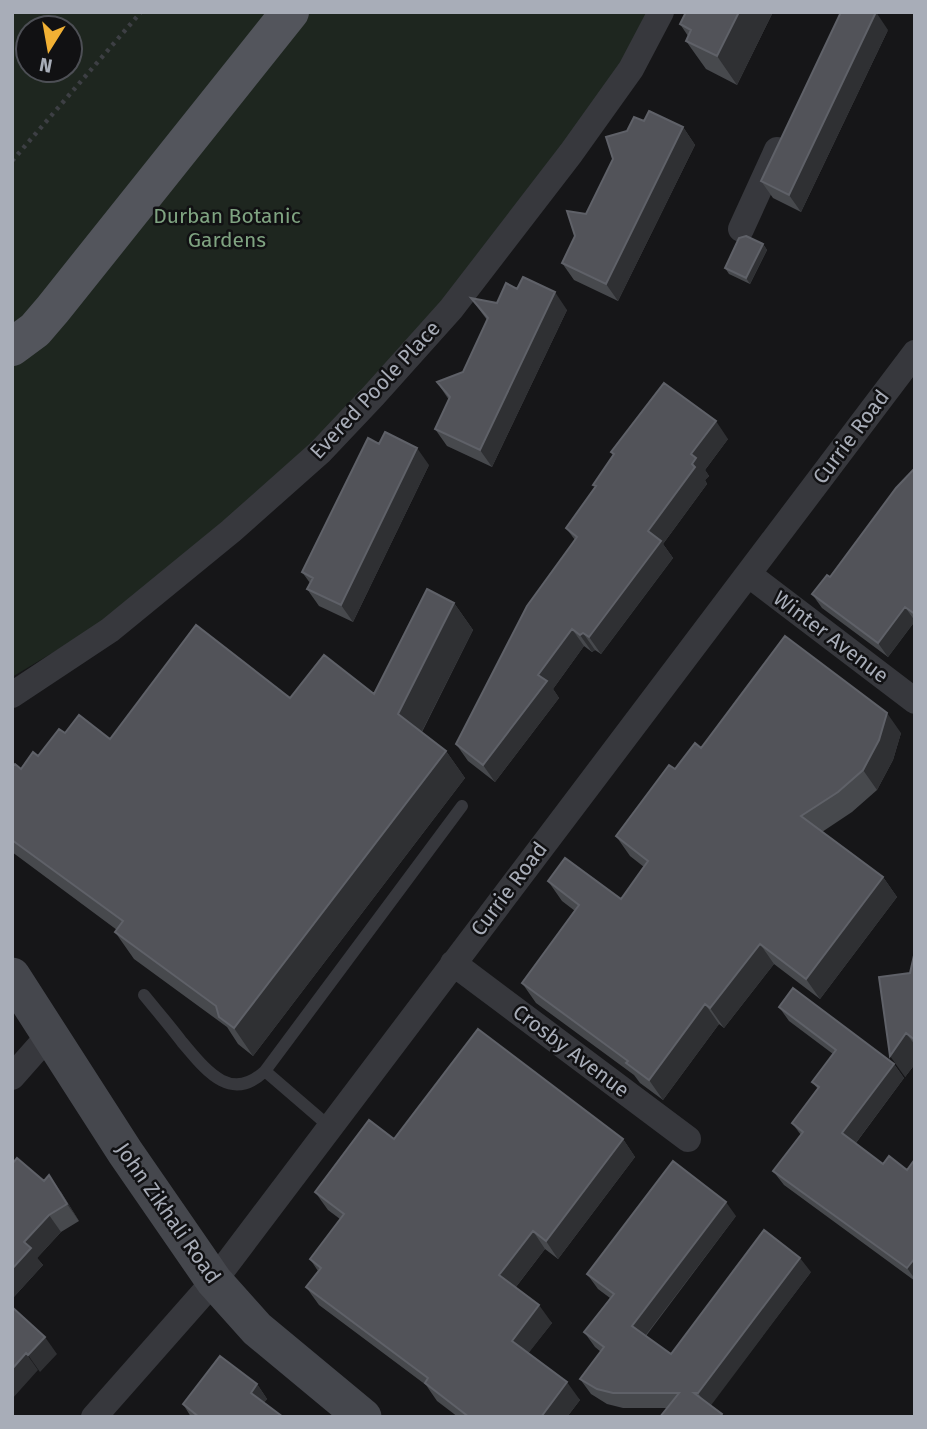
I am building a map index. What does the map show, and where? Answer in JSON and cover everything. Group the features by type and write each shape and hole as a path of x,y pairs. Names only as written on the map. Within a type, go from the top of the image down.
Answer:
{"main road":[{"path":"12,347 35,330 53,309 290,12"},
{"name":"John Zikhali Road","path":"12,976 125,1152 214,1282 257,1329 363,1417"}],"street":[{"name":"Evered Poole Place","path":"12,695 110,630 231,531 329,443 451,309 508,236 631,69 661,12"},
{"path":"741,229 786,131"},
{"name":"Currie Road","path":"94,1417 214,1282 915,353"},
{"name":"Winter Avenue","path":"748,574 915,701"},
{"name":"Crosby Avenue","path":"453,963 688,1139"},
{"path":"12,1077 50,1034"}],"lane":[{"path":"144,995 209,1073 233,1084 254,1081 265,1071 462,806"},
{"path":"265,1071 330,1127"}],"path":[{"path":"12,161 141,12"}],"green space":[{"name":"Durban Botanic Gardens","path":"12,12 655,12 506,231 305,459 136,603 12,677"}],"building":[{"path":"686,12 739,12 717,56 686,41 691,30 680,24"},
{"path":"841,12 876,12 789,195 761,181"},
{"path":"649,111 683,127 606,284 562,263 575,236 567,211 586,214 613,159 606,137 627,131 634,117 644,121"},
{"path":"746,236 763,244 746,278 725,268 739,238"},
{"path":"523,277 555,292 480,450 435,429 450,397 437,382 463,372 488,318 471,298 497,303 506,283 517,289"},
{"path":"664,383 716,421 691,454 696,458 692,464 695,467 648,531 661,541 589,637 572,629 538,675 547,681 483,765 456,744 527,606 577,537 566,528 596,486 593,485 614,454 611,452"},
{"path":"385,432 417,448 341,605 307,589 313,578 302,572 368,438 379,444"},
{"path":"915,468 915,614 905,607 878,643 812,594 827,575 830,577 896,488"},
{"path":"427,589 454,603 398,714 446,751 234,1028 219,1017 216,1006 115,932 123,921 12,840 12,767 15,764 21,769 33,752 38,756 59,729 65,733 79,715 110,739 196,625 290,698 324,655 374,694"},
{"path":"785,636 887,713 879,740 863,770 838,792 801,816 883,877 806,979 760,944 710,1008 705,1004 649,1080 626,1063 628,1061 522,983 579,905 548,881 565,858 621,899 648,861 616,836 669,765 675,769 695,743 701,748"},
{"path":"915,951 915,1040 906,1033 890,1056 879,977 910,973"},
{"path":"793,988 894,1064 842,1133 883,1164 889,1156 907,1170 915,1159 915,1258 907,1268 773,1171 803,1132 792,1123 819,1087 812,1082 836,1050 779,1007"},
{"path":"478,1029 623,1139 546,1241 533,1231 499,1275 539,1305 512,1341 567,1382 541,1417 469,1417 425,1383 428,1378 306,1287 321,1268 310,1259 344,1214 315,1192 369,1120 394,1139"},
{"path":"17,1158 44,1181 49,1175 67,1204 49,1215 24,1242 31,1248 12,1269 12,1164"},
{"path":"673,1161 726,1202 632,1326 671,1354 764,1230 800,1258 698,1393 694,1393 722,1414 720,1417 660,1417 679,1393 613,1393 597,1389 580,1379 604,1347 584,1332 614,1294 587,1274"},
{"path":"12,1307 45,1337 12,1369"},
{"path":"220,1356 257,1384 251,1393 283,1417 199,1417 183,1404"}]}
